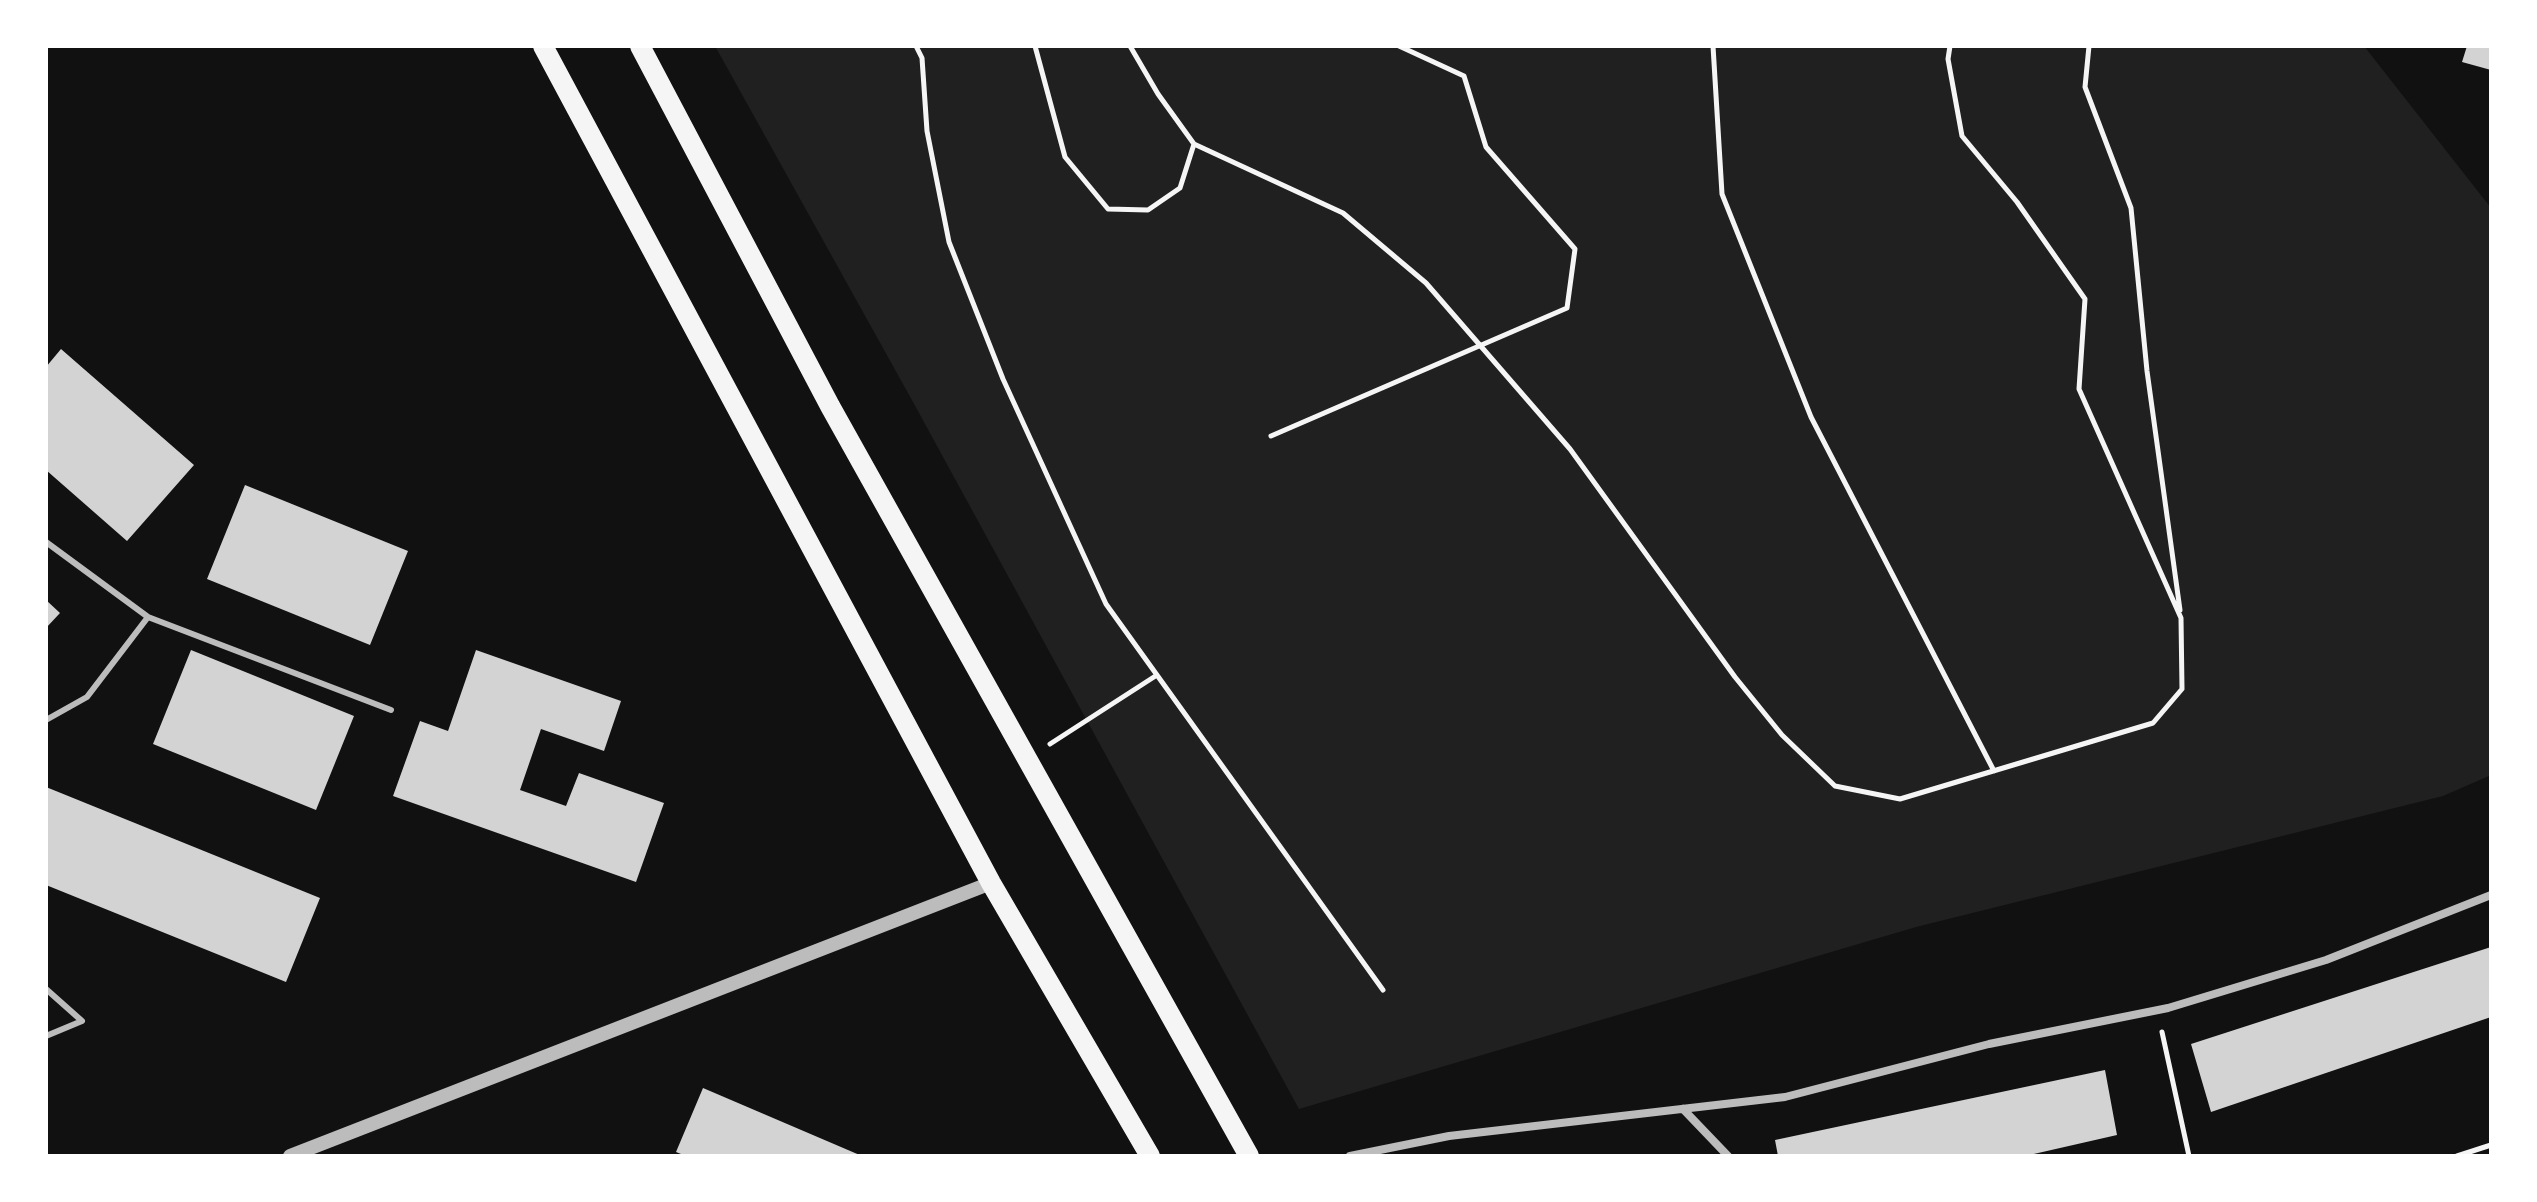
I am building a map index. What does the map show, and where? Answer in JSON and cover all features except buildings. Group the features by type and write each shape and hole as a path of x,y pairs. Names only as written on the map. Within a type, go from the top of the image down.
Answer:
{"main road":[{"path":"543,46 991,883 1150,1156"},
{"path":"640,46 830,406 1249,1156"}],"street":[{"path":"290,1156 991,883"},
{"path":"1350,1156 1449,1136 1785,1097 1989,1044 2157,1010 2326,960 2491,895"},
{"path":"1683,1109 1728,1156"}],"lane":[{"path":"46,542 148,617 391,710"},
{"path":"46,720 87,697 148,617"},
{"path":"46,989 82,1021 46,1036"}],"path":[{"path":"916,46 922,58 927,131 949,242 1003,379 1106,604 1383,990"},
{"path":"1035,46 1065,157 1108,209 1148,210 1180,188 1194,144"},
{"path":"1130,46 1158,94 1194,144 1343,213 1426,283 1570,449 1735,677 1782,735 1835,786 1900,799 2153,723 2182,689 2181,618 2147,371 2131,208 2085,87 2089,46"},
{"path":"1271,436 1567,308 1575,249 1486,147 1464,76 1399,46"},
{"path":"1713,46 1722,194 1811,417 1994,771"},
{"path":"1950,46 1948,59 1962,136 2017,202 2085,299 2079,389 2181,618"},
{"path":"1027,759 1157,675"},
{"path":"2157,1010 2189,1156"},
{"path":"2457,1156 2491,1145"}],"shaded area":[{"path":"715,46 2364,46 2491,208 2491,775 2443,796 1916,927 1299,1109"}]}
